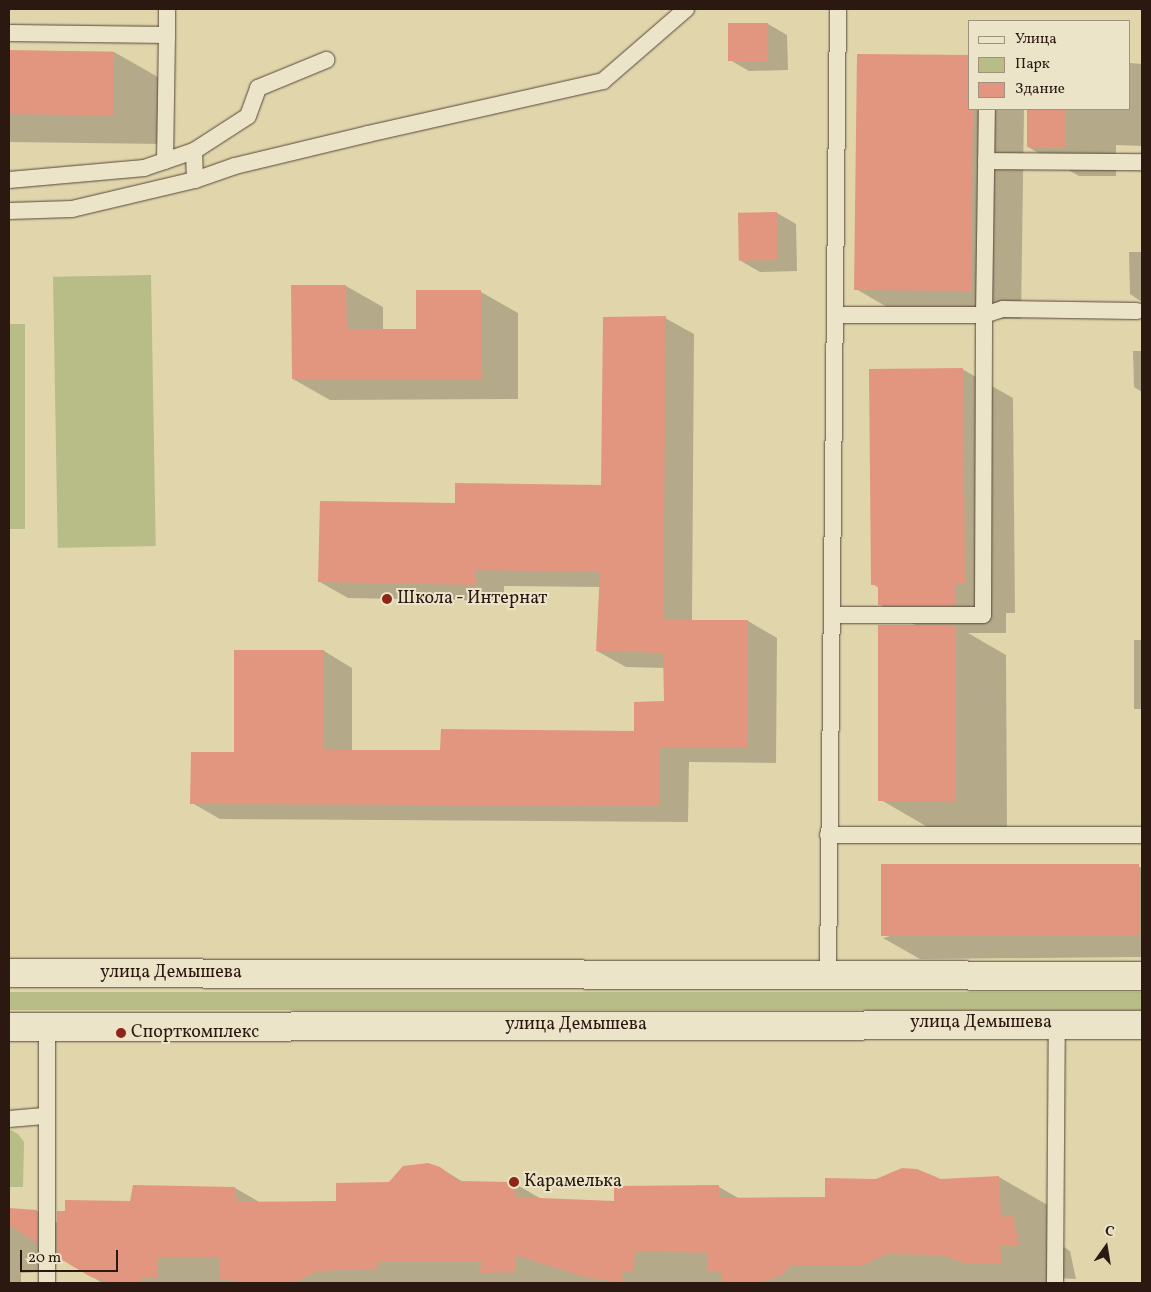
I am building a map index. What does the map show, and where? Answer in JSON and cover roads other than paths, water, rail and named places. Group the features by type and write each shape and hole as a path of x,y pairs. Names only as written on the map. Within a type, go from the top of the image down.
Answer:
{"street":[{"name":"улица Демышева","path":"9,973 1142,976"},
{"name":"улица Демышева","path":"9,1027 1142,1024"}],"lane":[{"path":"165,161 167,9"},
{"path":"9,210 72,209 195,180 235,166 603,81 686,9"},
{"path":"828,976 838,9"},
{"path":"9,33 167,35"},
{"path":"9,180 144,168 194,151 248,116 258,88 326,60"},
{"path":"833,615 983,615 987,110"},
{"path":"194,151 195,180"},
{"path":"986,161 1142,162"},
{"path":"836,315 984,316 1003,309 1137,311"},
{"path":"828,835 1142,835"},
{"path":"1055,1283 1057,1023"},
{"path":"47,1283 48,1027"},
{"path":"9,1119 47,1116"}],"place":[{"name":"Школа - Интернат","path":"387,599"},
{"name":"Спорткомплекс","path":"121,1033"},
{"name":"Карамелька","path":"514,1182"}]}
